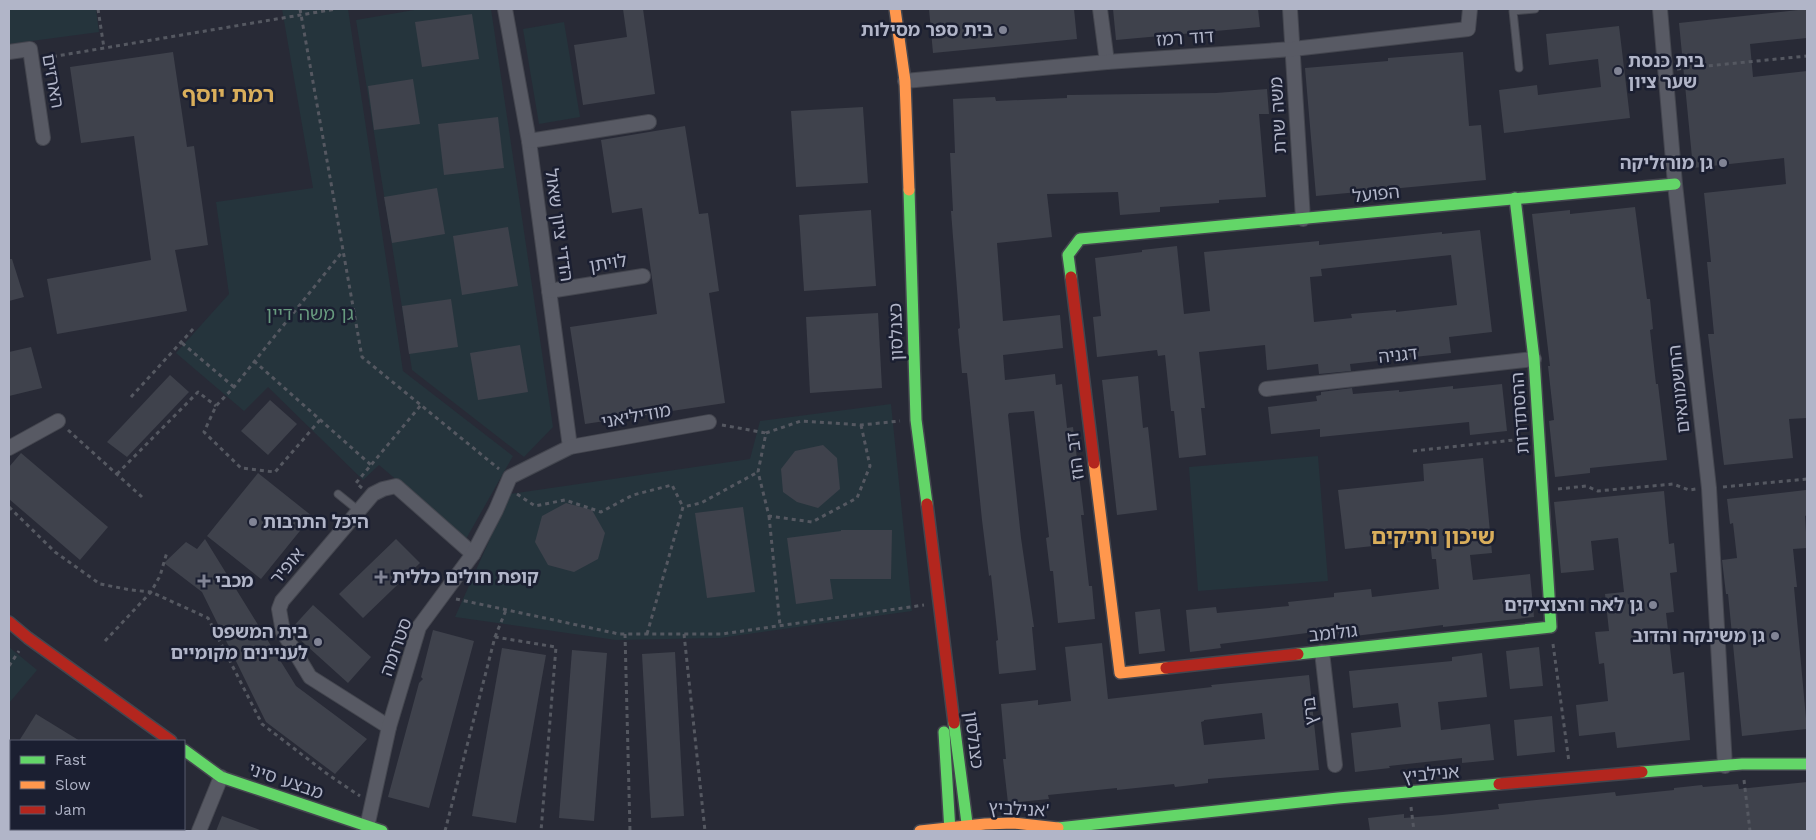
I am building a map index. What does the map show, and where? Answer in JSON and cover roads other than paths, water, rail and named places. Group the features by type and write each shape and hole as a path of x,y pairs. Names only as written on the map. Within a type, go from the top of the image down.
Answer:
{"street":[{"name":"הדדי ציון שאול","path":"504,9 528,141 570,447"},
{"name":"כצנלסון","path":"895,9 905,81 916,420 967,828"},
{"path":"1100,9 1107,62"},
{"name":"משה שרת","path":"1290,9 1303,219"},
{"name":"דוד רמז","path":"905,81 1107,62 1293,50 1468,29 1470,9"},
{"name":"החשמונאים","path":"1660,9 1675,184 1709,488 1725,766"},
{"name":"הארזים","path":"9,52 30,48 43,138"},
{"path":"528,141 649,122"},
{"name":"הפועל","path":"1080,239 1675,184"},
{"name":"ההסתדרות","path":"1515,198 1534,359 1551,627"},
{"name":"דב הוז","path":"1080,239 1068,255 1120,673"},
{"name":"לויתן","path":"549,291 642,276"},
{"name":"דגניה","path":"1266,389 1534,359"},
{"path":"9,448 58,421"},
{"name":"מודיליאני","path":"570,447 709,422"},
{"name":"סטרומה","path":"367,827 389,727 420,627 472,554 496,510 507,482 570,447"},
{"name":"אופיר","path":"389,727 310,676 286,639 279,609 282,600 371,496 383,489 396,486 472,554"},
{"path":"9,622 28,638 170,740"},
{"name":"גולומב","path":"1120,673 1551,627"},
{"name":"ברץ","path":"1322,652 1335,766"},
{"name":"כצנלסון","path":"945,654 944,740 950,829"},
{"name":"מבצע סיני","path":"185,751 221,777 382,831"},
{"name":"אנילביץ","path":"1053,830 1338,798 1571,780 1742,764 1807,764"},
{"path":"199,831 221,777"},
{"name":"אנילביץ'","path":"967,828 1013,823 1053,830"},
{"path":"920,831 967,828"}],"lane":[{"path":"1519,68 1513,11 1535,9"},
{"path":"338,494 358,511"}],"place":[{"name":"בית ספר מסילות","path":"1003,30"},
{"name":"בית כנסת שער ציון","path":"1618,71"},
{"name":"גן מורזליקה","path":"1723,163"},
{"name":"היכל התרבות","path":"253,522"},
{"name":"קופת חולים כללית","path":"381,577"},
{"name":"מכבי","path":"204,581"},
{"name":"גן לאה והצוציקים","path":"1653,605"},
{"name":"גן משינקה והדוב","path":"1775,636"},
{"name":"בית המשפט לעניינים מקומיים","path":"318,642"}],"district":[{"name":"רמת יוסף","path":"228,94"},
{"name":"שיכון ותיקים","path":"1433,536"}],"park label":[{"name":"גן משה דיין","path":"310,314"}]}
